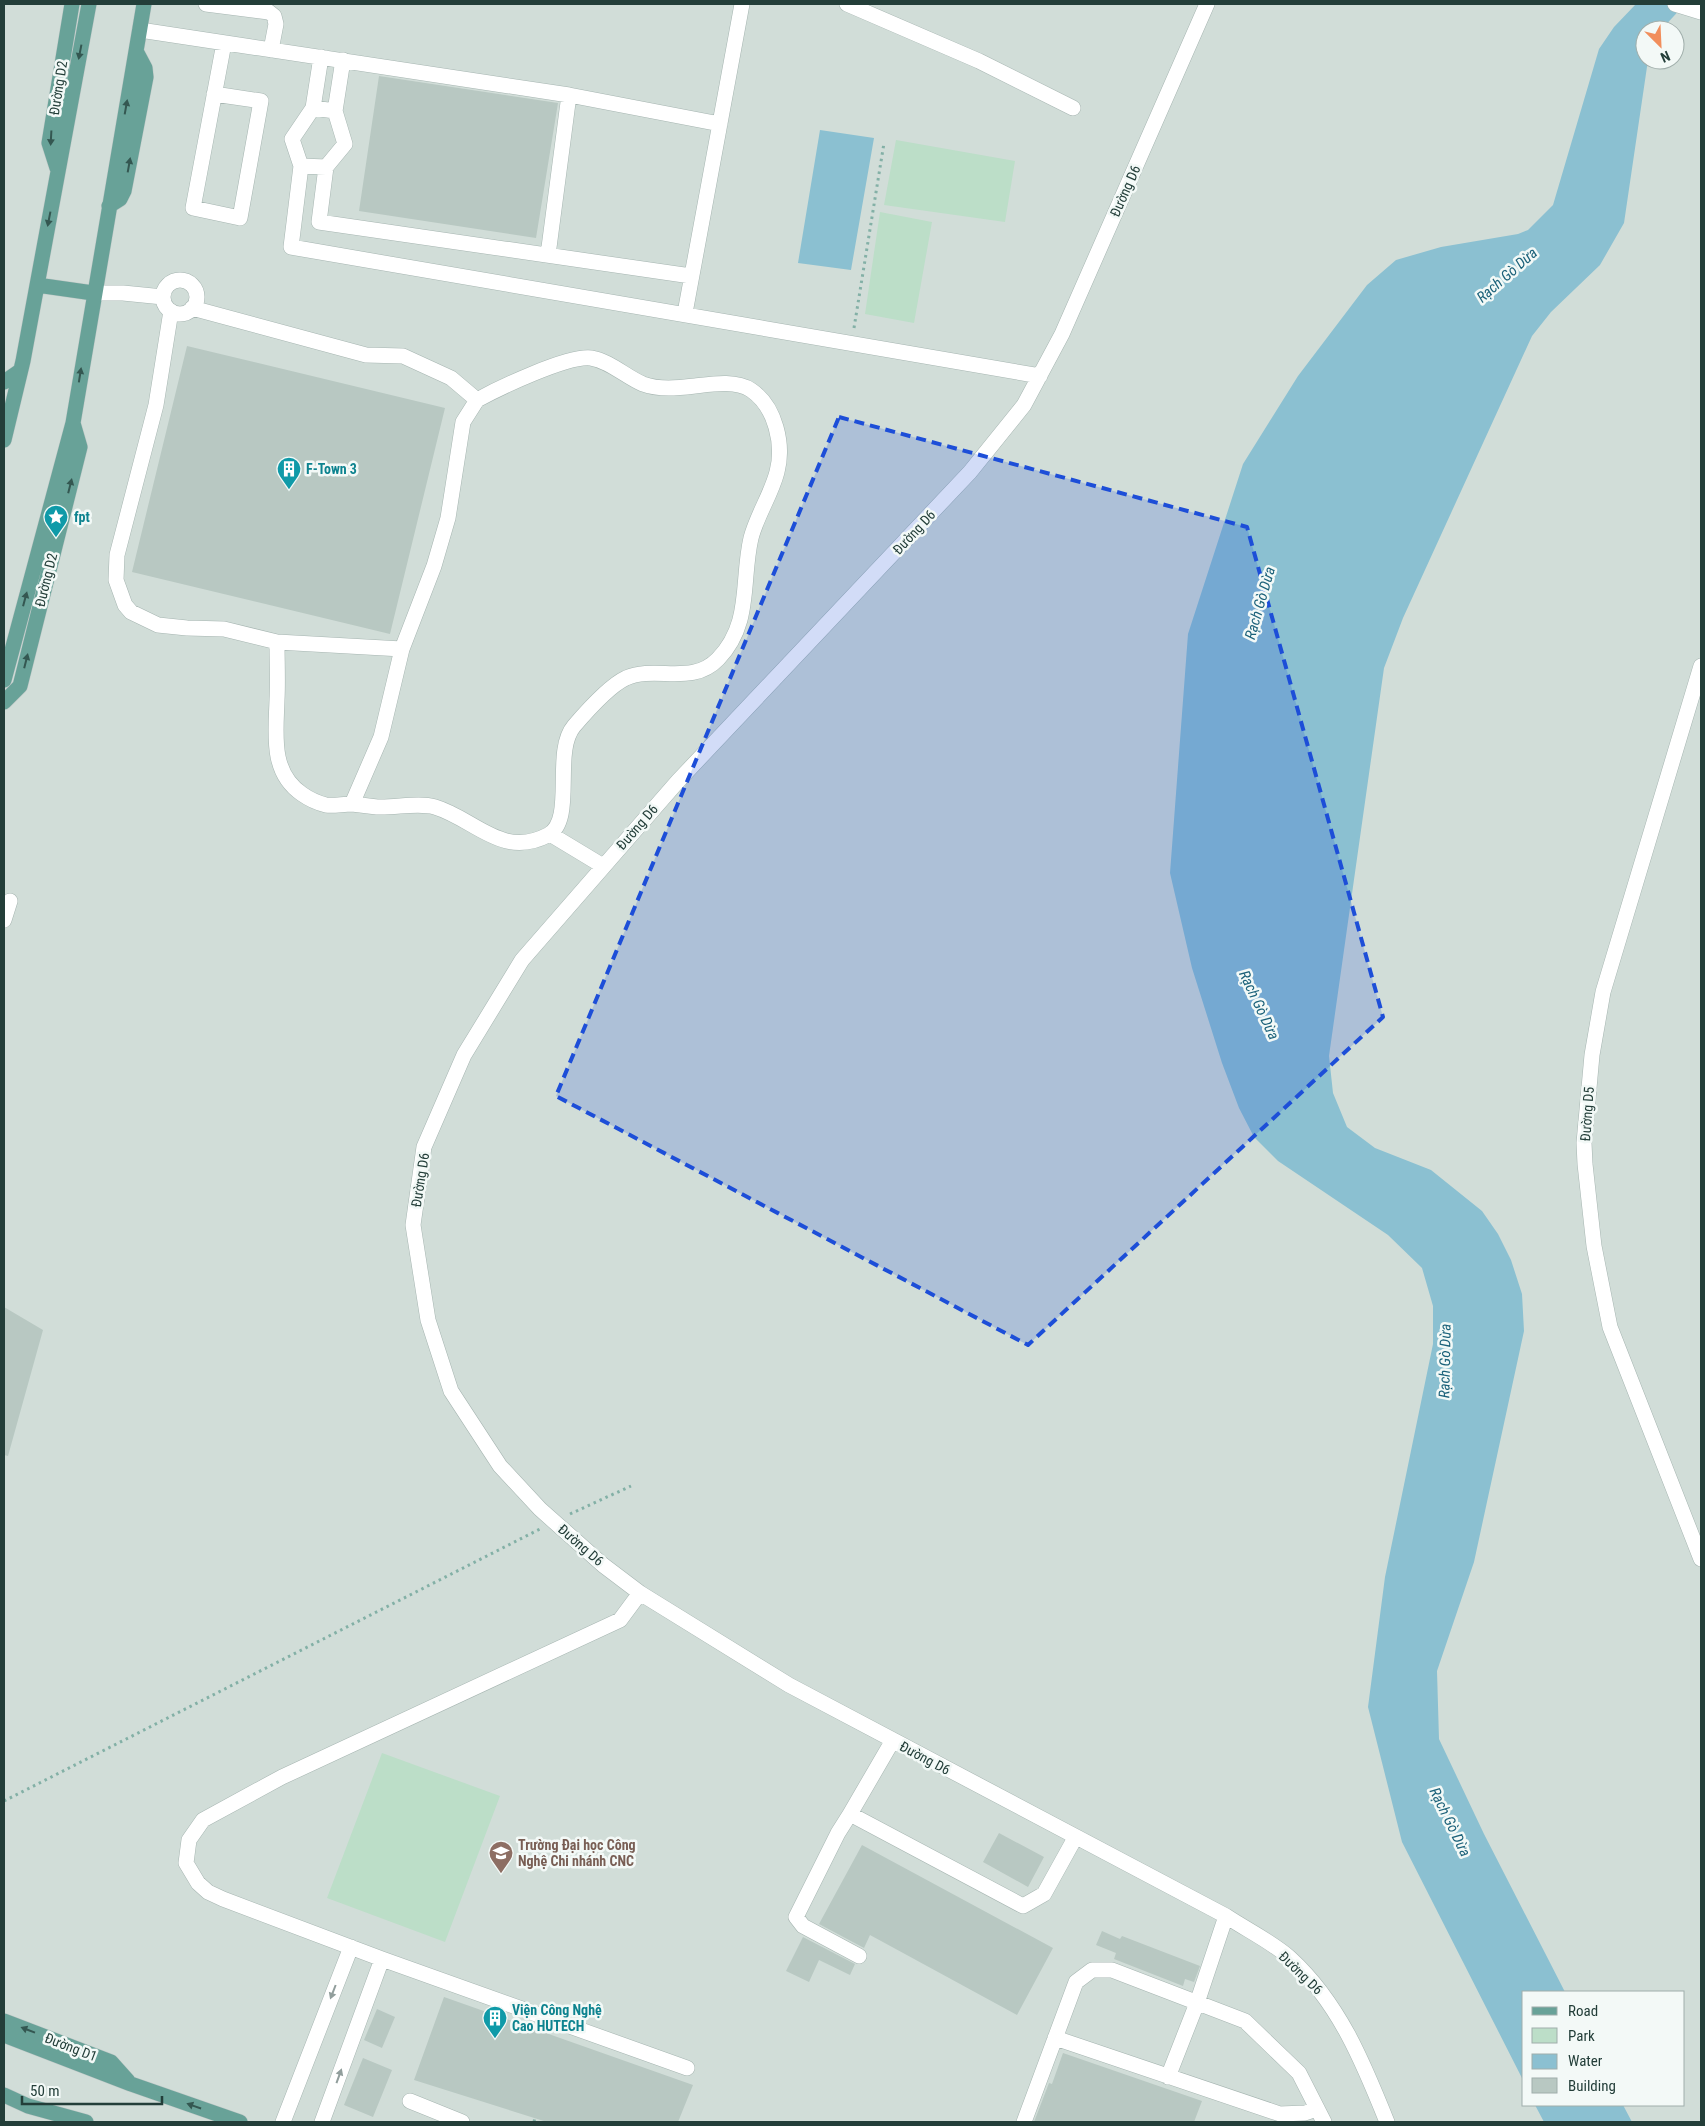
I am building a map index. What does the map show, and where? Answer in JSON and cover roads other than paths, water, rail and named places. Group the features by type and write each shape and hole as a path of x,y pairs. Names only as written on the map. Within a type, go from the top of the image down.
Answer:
{"main road":[{"name":"Đường D2","path":"58,171 49,142 72,4"},
{"name":"Đường D2","path":"4,440 37,285 89,4"},
{"name":"Đường D2","path":"4,680 73,423 93,293 144,4"},
{"path":"37,285 93,293"},
{"path":"4,382 20,371"},
{"name":"Đường D2","path":"4,702 20,686 80,447 73,423"},
{"name":"Đường D1","path":"4,2022 111,2062 131,2084"},
{"name":"Đường D1","path":"4,2035 131,2084 240,2122"},
{"path":"4,2095 28,2106 86,2122"},
{"path":"28,2106 50,2122"}],"street":[{"path":"206,4 269,12 274,16 276,24 271,50"},
{"path":"684,314 742,4"},
{"path":"848,4 978,61 1073,108"},
{"name":"Đường D6","path":"1207,4 1066,326 1024,405 970,472 678,780 522,960 464,1055 424,1148 413,1225 428,1320 451,1391 500,1466 554,1522 640,1593 789,1685 1075,1838 1226,1916 1289,1957 1324,1994 1345,2027 1366,2070 1387,2122"},
{"path":"1675,4 1701,12"},
{"path":"140,30 569,95 720,124"},
{"path":"214,94 261,101 240,218 192,208 214,94 224,43"},
{"path":"321,57 313,108 292,139 301,166 291,247 1040,376"},
{"path":"343,60 335,111 345,144 326,167 319,222 691,276"},
{"path":"548,255 569,95"},
{"path":"313,108 335,111"},
{"path":"301,166 326,167"},
{"path":"180,280 191,284 197,298 192,308 182,314 171,311 164,303 163,297 170,283 180,280"},
{"path":"93,293 124,293 163,297"},
{"path":"192,308 366,355 403,356 450,378 477,400"},
{"path":"171,311 156,405 117,555 116,580 118,589 131,612 158,624 187,628 224,629 277,642 402,649"},
{"path":"277,642 275,744 281,770 298,791 315,801 326,804 379,807 426,805 438,808 501,840 524,842 550,834 557,826 562,813 564,749 567,735 588,711 615,685 627,678 643,675 674,676 705,670 727,650 735,634 745,601 751,538 778,469 780,439 764,404 751,390 728,384 679,388 643,384 592,358 560,364 477,400 463,422 448,518 434,566 402,649 381,737 352,804"},
{"name":"Đường D5","path":"1701,666 1698,688 1603,992 1592,1055 1584,1143 1594,1246 1610,1327 1701,1558"},
{"path":"550,834 603,866"},
{"path":"4,920 10,901"},
{"path":"640,1593 620,1620 282,1777 204,1820 195,1829 189,1840 186,1863 191,1874 208,1892 382,1959 687,2068"},
{"path":"859,1956 803,1926 796,1917 834,1842 893,1740"},
{"path":"850,1814 1023,1906 1044,1894 1075,1838"},
{"path":"1168,2077 1197,2003 1226,1916"},
{"path":"283,2122 351,1947"},
{"path":"322,2122 382,1959"},
{"path":"1024,2122 1076,1982 1092,1970 1112,1970 1245,2021 1299,2073 1321,2116"},
{"path":"1055,2038 1280,2114 1305,2113 1321,2116"},
{"path":"410,2101 462,2122"}],"water":[{"name":"Rạch Gò Dừa","path":"1636,4 1685,4 1670,20 1635,20 1635,70 1647,70 1624,223 1600,265 1551,312 1532,336 1403,618 1384,668 1329,1056 1333,1093 1347,1127 1375,1148 1431,1170 1482,1211 1498,1234 1511,1260 1522,1294 1524,1331 1474,1562 1437,1671 1439,1739 1484,1834 1564,1991 1522,1991 1522,2078 1402,1842 1368,1707 1385,1577 1433,1344 1433,1306 1422,1268 1388,1235 1278,1161 1254,1137 1239,1108 1222,1063 1192,968 1170,873 1188,634 1243,464 1298,376 1367,285 1396,260 1441,247 1518,234 1528,230 1553,205 1599,49 1614,27"},
{"path":"820,130 874,138 851,270 798,263"},
{"path":"1536,2106 1624,2106 1632,2122 1544,2122"}],"place":[{"name":"F-Town 3","path":"289,490"},
{"name":"fpt","path":"56,538"},
{"name":"Trường Đại học Công Nghệ Chi nhánh CNC","path":"501,1874"},
{"name":"Viện Công Nghệ Cao HUTECH","path":"495,2039"}]}
